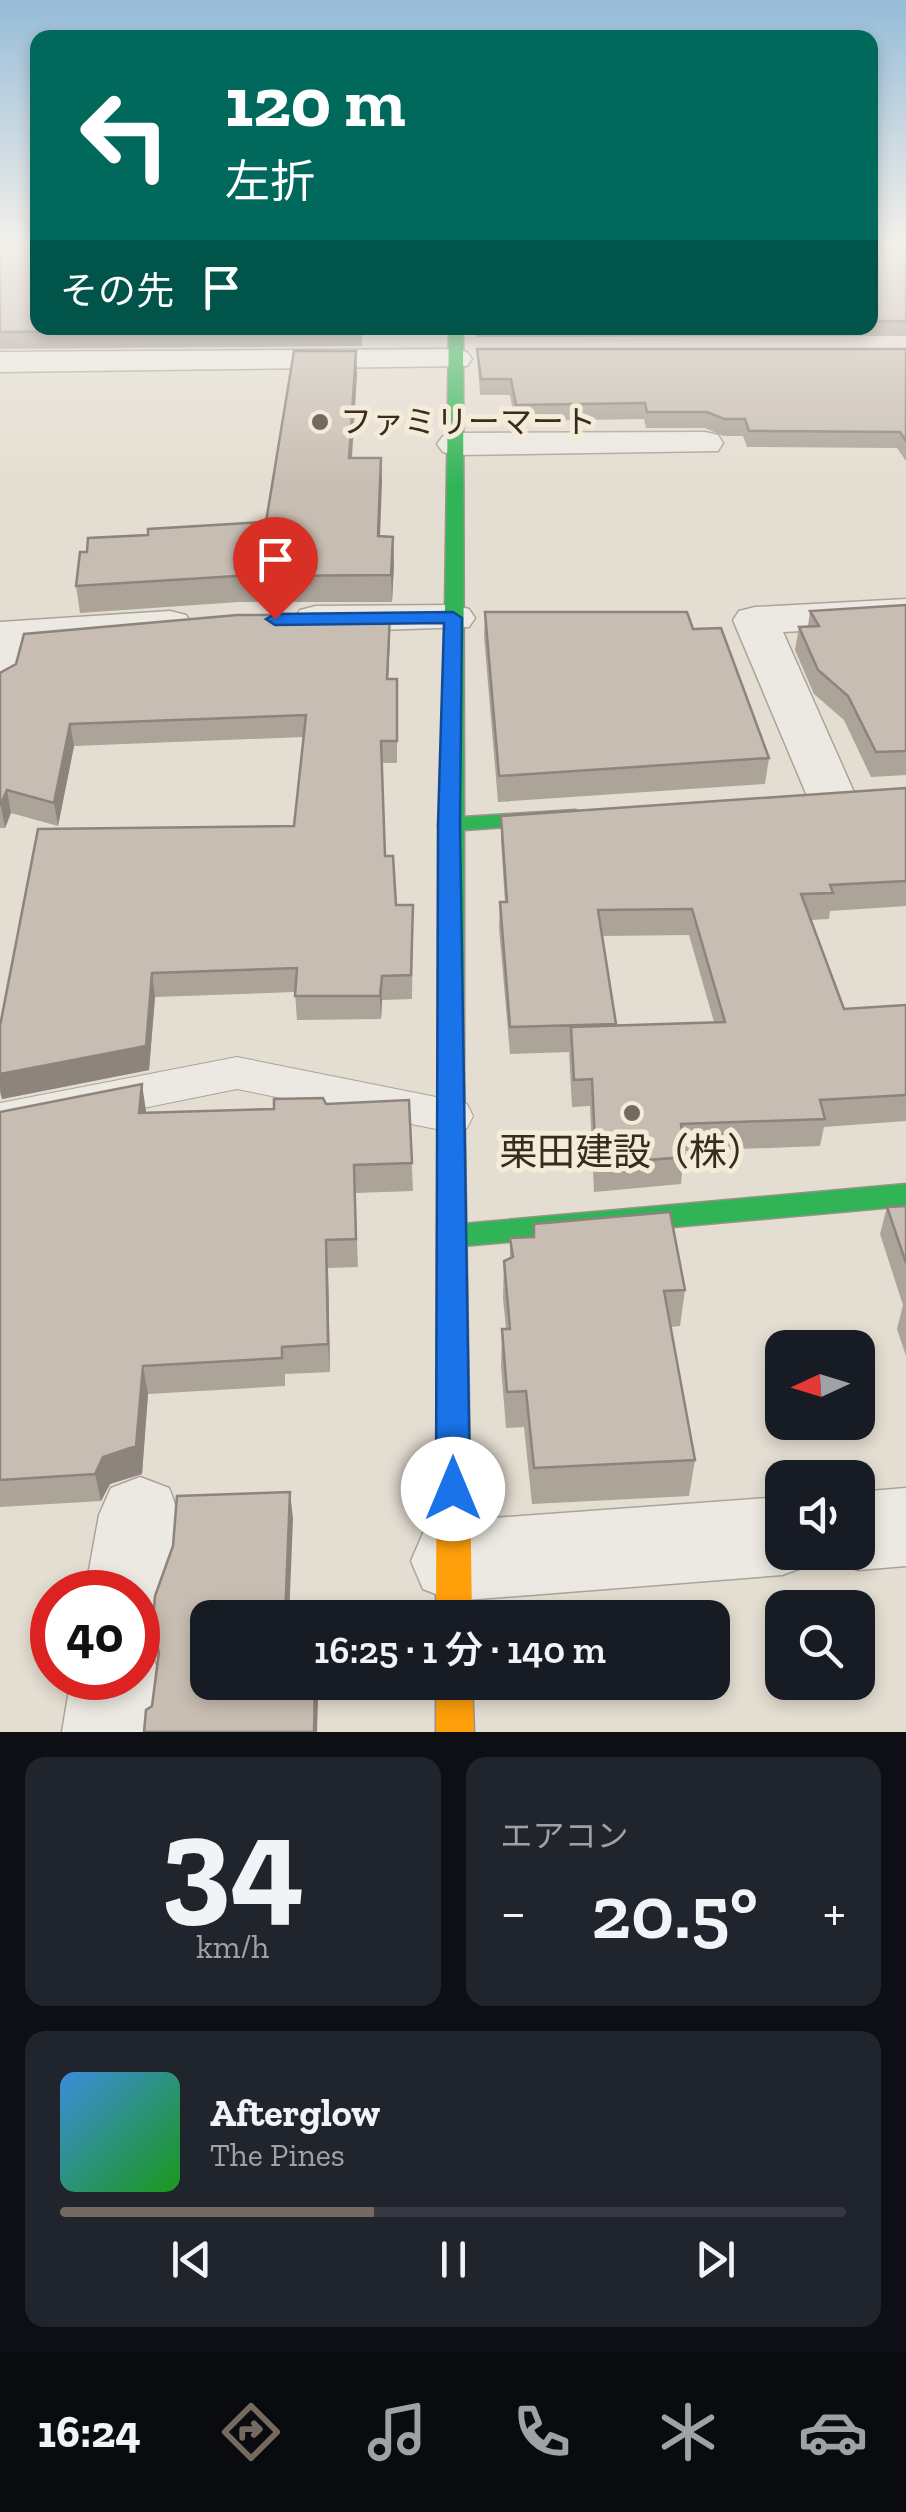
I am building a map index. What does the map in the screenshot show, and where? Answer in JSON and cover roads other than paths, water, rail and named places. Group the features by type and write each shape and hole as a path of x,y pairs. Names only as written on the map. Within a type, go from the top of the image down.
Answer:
{"street":[{"path":"456,346 449,824 454,1589 765,1539"},
{"path":"0,362 456,346 494,350"},
{"path":"456,444 705,443"},
{"path":"831,799 755,620 906,612"},
{"path":"278,619 453,618"},
{"path":"6,636 220,620"},
{"path":"449,824 602,814"},
{"path":"451,1236 906,1195"},
{"path":"875,1530 906,1527"},
{"path":"108,1732 113,1700"},
{"path":"454,1700 455,1732"}],"lane":[{"path":"0,684 6,636"},
{"path":"0,1120 237,1073 451,1116"}],"place":[{"name":"ファミリーマート","path":"320,422"},
{"name":"栗田建設（株）","path":"632,1113"}]}
